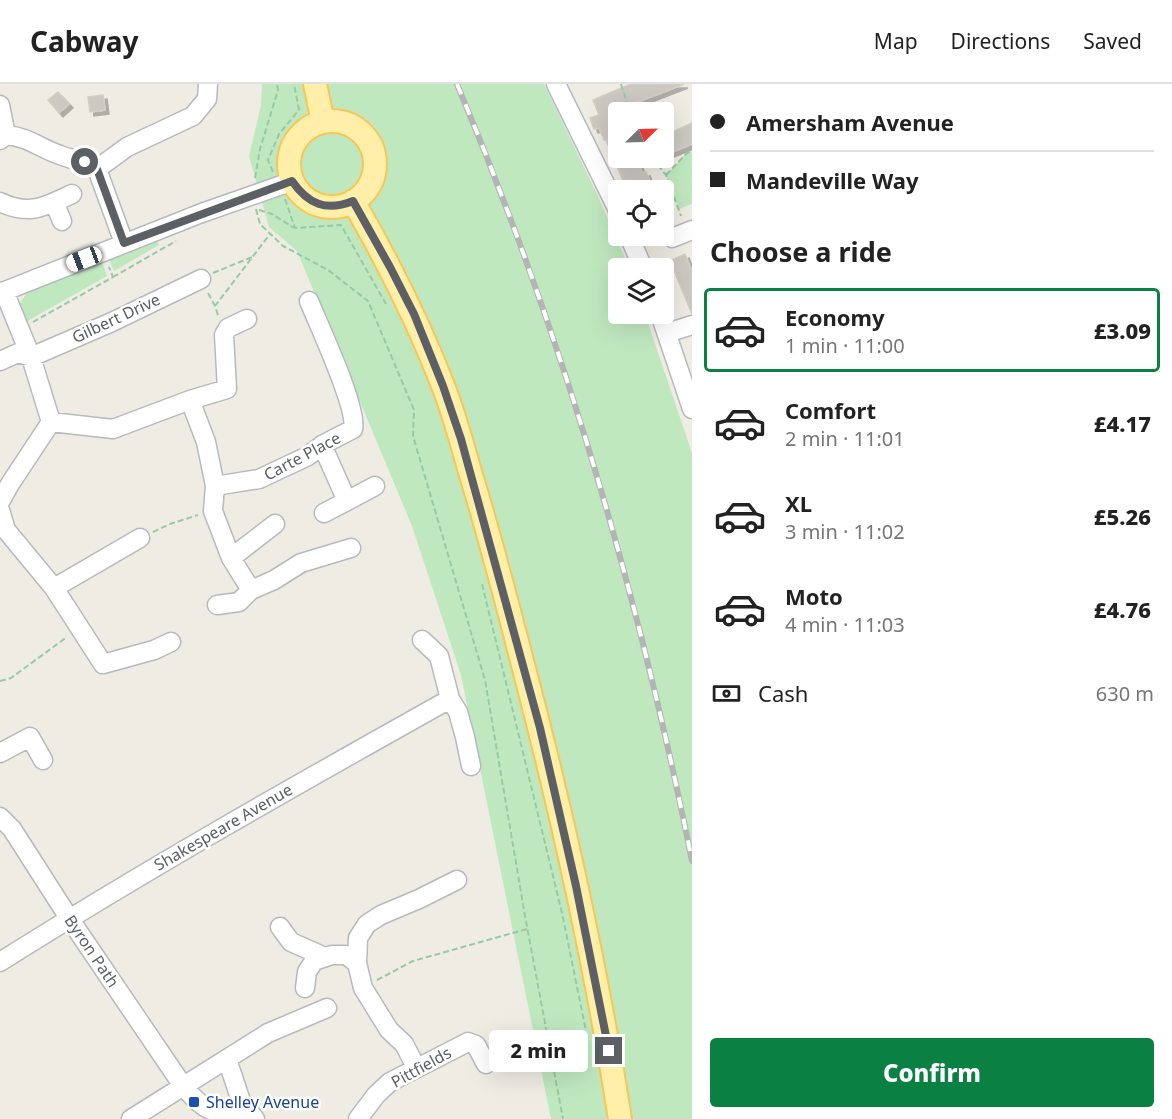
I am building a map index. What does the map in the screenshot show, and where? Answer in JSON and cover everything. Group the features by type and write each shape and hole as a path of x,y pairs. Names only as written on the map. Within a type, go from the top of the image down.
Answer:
{"main road":[{"path":"315,84 322,122"},
{"path":"336,121 349,124 360,131 372,150 373,174 369,186 353,201 334,207 323,206 311,201 286,184 292,147 304,130 322,122 336,121"},
{"path":"353,201 390,267 429,349 478,497 540,728 562,822 598,994 620,1119"}],"street":[{"path":"97,169 127,147 193,116 207,99 208,84"},
{"path":"556,84 608,190"},
{"path":"0,105 3,138 20,136 40,147 85,162 97,169 124,243"},
{"path":"51,422 31,357 2,292 124,243 252,205 286,184"},
{"path":"0,202 13,208 31,211 72,195"},
{"path":"54,202 62,221"},
{"name":"Gilbert Drive","path":"0,361 18,353 31,357 112,322 201,279"},
{"name":"Carte Place","path":"215,486 259,479 308,456 353,429 355,421 349,400 309,301"},
{"path":"51,422 113,429 190,399 227,389 224,335 228,328 247,319"},
{"path":"664,324 692,409"},
{"path":"667,333 692,325"},
{"path":"190,399 206,442 215,486 213,511 231,558 250,590"},
{"path":"0,502 51,422"},
{"path":"322,446 346,501"},
{"path":"324,513 375,486"},
{"path":"0,510 6,530 54,588 103,664 154,650 171,642"},
{"path":"231,558 274,524"},
{"path":"54,588 140,538"},
{"path":"217,605 239,602 250,590 274,580 301,563 351,548"},
{"path":"422,640 439,656 450,699 458,712 471,766"},
{"name":"Shakespeare Avenue","path":"0,962 69,918 249,811 450,699"},
{"path":"0,753 30,737 43,760"},
{"name":"Byron Path","path":"0,817 12,829 69,918 183,1086 198,1104 214,1112 253,1117"},
{"path":"416,1067 404,1044 389,1030 363,988 357,963 358,938 367,924 381,915 419,900 457,880"},
{"path":"280,927 291,942 325,957"},
{"path":"305,988 307,972 314,961 332,955 346,955 357,963"},
{"path":"131,1119 268,1033 327,1008"},
{"name":"Pittfields","path":"358,1119 376,1095 390,1082 468,1042 476,1045 486,1064"},
{"path":"226,1059 241,1101 253,1117"}],"path":[{"path":"277,84 278,90 260,149 252,205 260,224 283,246 328,270 368,301 414,410 413,436 485,680 527,929 563,1119"},
{"path":"294,84 299,110 279,134 268,160 286,184 295,228"},
{"path":"621,84 627,102"},
{"path":"666,175 687,153 692,151"},
{"path":"660,168 666,175 684,233"},
{"path":"252,205 295,228 340,225 387,306"},
{"path":"224,335 215,306 270,233"},
{"path":"19,328 182,239"},
{"path":"103,252 113,277"},
{"path":"201,279 253,256"},
{"path":"140,538 170,524 213,511"},
{"path":"482,582 562,913 587,1039"},
{"path":"0,681 11,678 80,628"},
{"path":"363,988 413,961 527,929"}],"green space":[{"path":"262,84 544,84 608,219 608,246 620,246 625,258 608,258 608,324 648,324 692,453 692,1119 551,1119 461,675 412,526 297,251 269,227 249,156 261,105"},
{"path":"692,151 692,204 679,209 674,196 674,180 668,180 666,175 687,153"},
{"path":"156,240 159,245 114,271 109,259"},
{"path":"102,261 107,276 24,323 20,303 28,291"}],"building":[{"path":"631,84 684,84 638,102 608,102 608,145 599,128 594,129 590,118 599,115 593,100"},
{"path":"58,92 69,104 59,113 48,100"},
{"path":"103,95 105,110 90,112 88,97"},
{"path":"692,123 692,144 674,151 674,131"},
{"path":"618,168 640,168 642,173 646,172 649,180 623,180"},
{"path":"685,254 692,272 692,314 674,271 674,259"}],"railway":[{"path":"457,84 531,273 594,466 648,663 692,861"}],"place":[{"name":"Shelley Avenue","path":"194,1102"}],"route":[{"path":"85,162 97,169 124,243 292,181 300,193 323,206 334,207 353,201 414,314 443,386 461,439 540,728 576,886 609,1051"}]}
